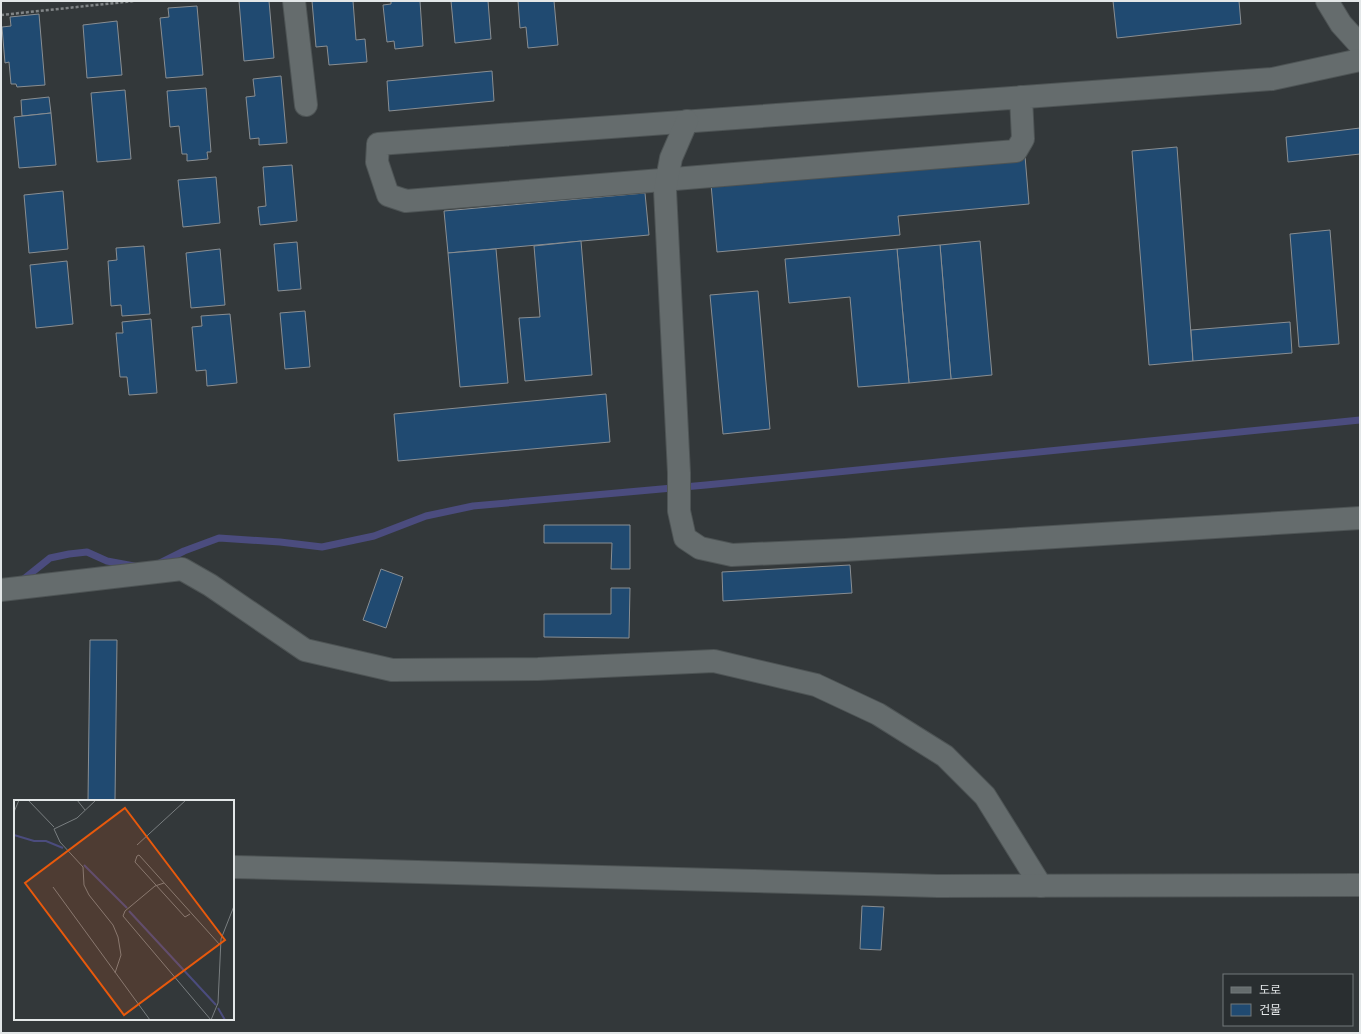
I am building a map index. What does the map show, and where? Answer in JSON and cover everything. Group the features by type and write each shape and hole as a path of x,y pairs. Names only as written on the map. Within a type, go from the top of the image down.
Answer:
{"street":[{"path":"294,1 306,106"},
{"path":"1327,1 1341,24 1360,45"},
{"path":"1021,97 1023,139 1016,151 666,181 406,201 388,194 377,162 378,144 687,121 1021,97 1272,79 1360,60"},
{"path":"687,121 671,158 665,190 679,473 679,511 685,538 700,548 732,555 861,549 1360,518"},
{"path":"1,590 182,569 210,585 305,650 392,670 538,669 714,661 816,685 878,714 945,756 985,796 1041,886"},
{"path":"234,867 938,886 1360,885"}],"path":[{"path":"1,15 134,1"}],"building":[{"path":"239,1 269,1 274,58 244,61"},
{"path":"312,1 353,1 356,40 365,39 367,62 329,65 327,46 316,47"},
{"path":"391,1 420,1 423,46 395,49 394,41 387,42 383,5 391,4"},
{"path":"451,1 488,1 491,39 455,43"},
{"path":"518,1 554,1 558,45 528,48 526,27 520,28"},
{"path":"1113,1 1239,1 1241,24 1117,38"},
{"path":"197,6 203,75 166,78 160,18 169,17 168,8"},
{"path":"39,14 45,85 17,87 16,84 11,84 9,62 5,63 2,27 11,26 10,17"},
{"path":"117,21 122,75 87,78 83,25"},
{"path":"492,71 494,101 389,111 387,81"},
{"path":"281,76 287,143 259,145 259,138 250,139 246,97 255,96 253,79"},
{"path":"206,88 211,152 207,152 208,159 187,161 187,154 182,154 179,126 170,127 167,91"},
{"path":"125,90 131,159 97,162 91,93"},
{"path":"49,97 51,113 22,116 21,100"},
{"path":"51,113 56,165 19,168 14,117"},
{"path":"1360,128 1360,154 1288,162 1286,137"},
{"path":"1177,147 1193,361 1149,365 1132,151"},
{"path":"1025,156 1029,204 898,216 900,235 717,252 711,184"},
{"path":"292,165 297,221 260,225 258,207 266,206 263,167"},
{"path":"216,177 220,223 183,227 178,180"},
{"path":"63,191 68,249 29,253 24,195"},
{"path":"645,193 649,235 448,253 444,211"},
{"path":"1330,230 1339,344 1299,347 1290,234"},
{"path":"581,241 592,375 525,381 519,318 540,317 534,246"},
{"path":"980,241 992,375 951,379 940,245"},
{"path":"297,242 301,289 278,291 274,244"},
{"path":"940,245 951,379 909,383 897,249"},
{"path":"144,246 150,314 122,316 121,305 111,306 108,261 117,260 116,248"},
{"path":"220,249 225,305 191,308 186,253"},
{"path":"496,249 508,383 460,387 448,253"},
{"path":"897,249 909,383 858,387 850,297 789,303 785,259"},
{"path":"67,261 73,324 36,328 30,265"},
{"path":"758,291 770,429 723,434 710,295"},
{"path":"305,311 310,367 285,369 280,313"},
{"path":"230,314 237,383 207,386 206,370 196,371 192,327 202,326 201,316"},
{"path":"151,319 157,393 129,395 127,377 120,377 116,333 123,333 122,322"},
{"path":"1290,322 1292,353 1193,361 1191,330"},
{"path":"606,394 610,442 398,461 394,414"},
{"path":"544,525 630,525 630,569 611,569 612,543 544,543"},
{"path":"850,565 852,593 723,601 722,572"},
{"path":"381,569 403,577 386,628 363,620"},
{"path":"611,588 630,588 629,638 544,637 544,614 611,614"},
{"path":"90,640 117,640 115,800 88,800"},
{"path":"862,906 884,907 881,950 860,949"}],"waterway":[{"path":"160,563 184,551 219,538 280,542 322,547 374,536 426,516 473,506 706,485 1360,420"},
{"path":"20,582 50,558 69,554 87,552 107,561 134,566"}]}
